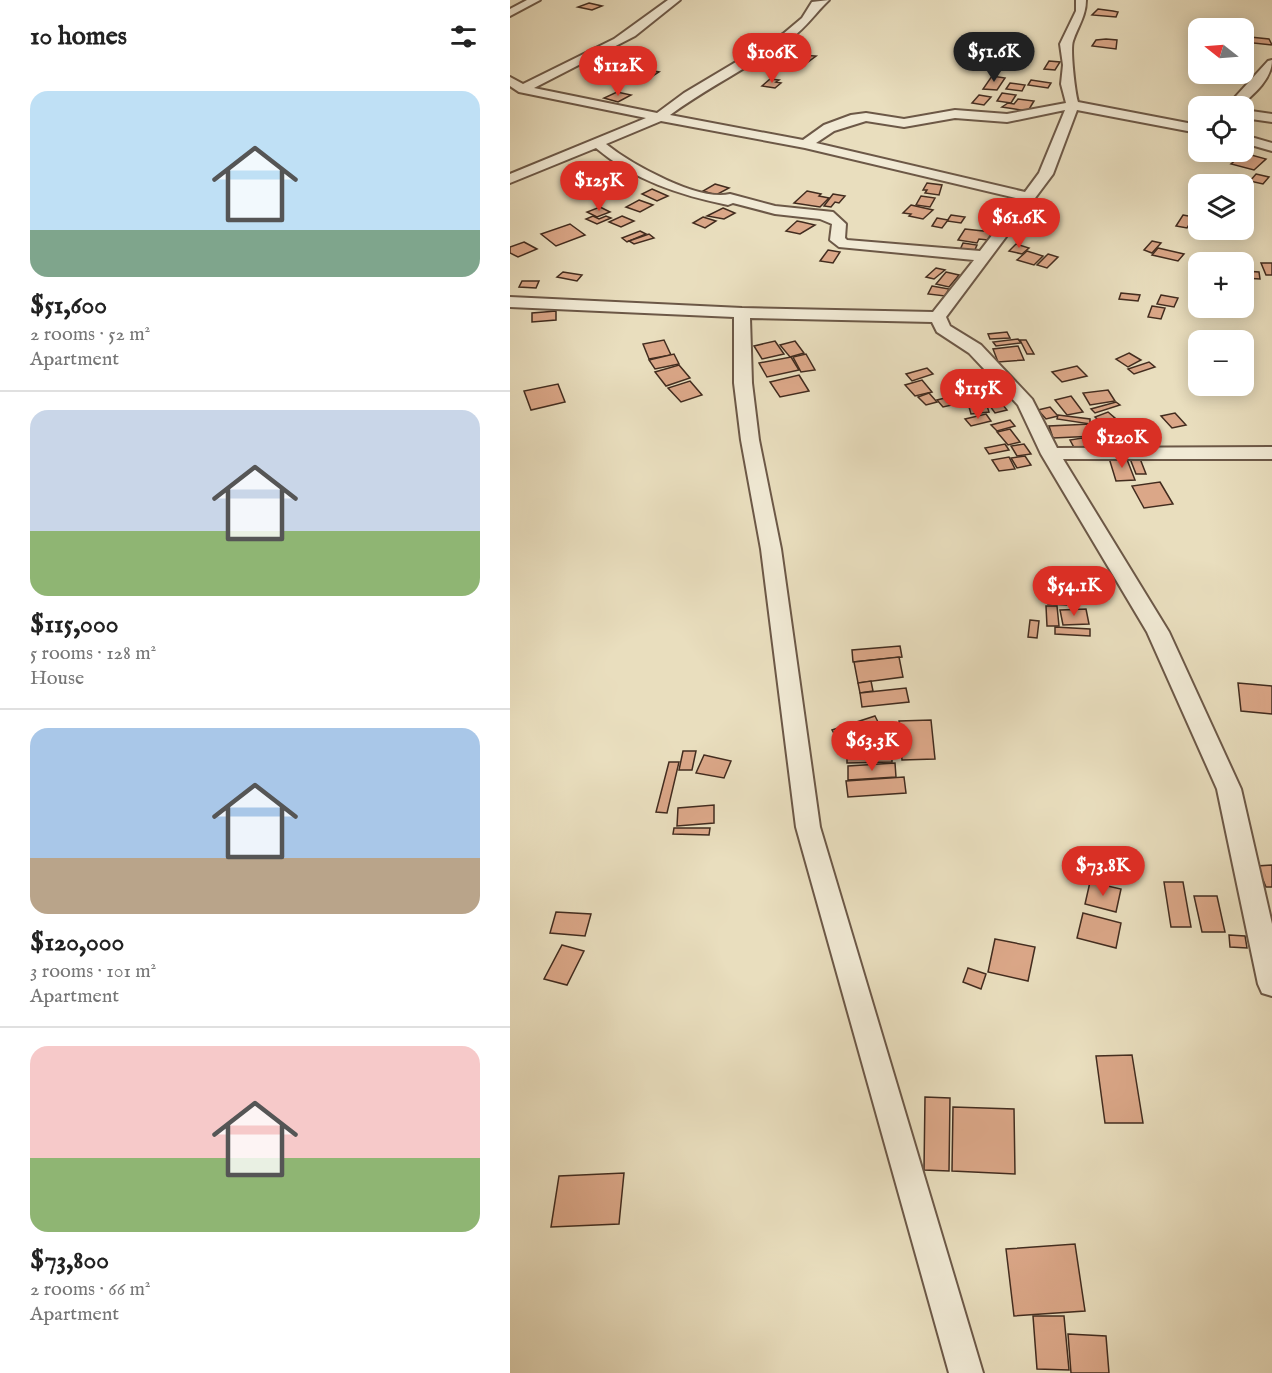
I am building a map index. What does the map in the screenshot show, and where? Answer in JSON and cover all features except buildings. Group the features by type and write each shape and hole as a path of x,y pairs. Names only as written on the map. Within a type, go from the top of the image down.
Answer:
{"street":[{"path":"510,13 535,0"},
{"path":"523,89 631,34 655,18 664,7 675,0"},
{"path":"510,179 658,118 688,96 787,36 806,20 816,4 824,0"},
{"path":"938,317 1046,174 1073,105 1067,84 1069,65 1066,44 1081,11 1081,0"},
{"path":"1245,96 1272,63"},
{"path":"510,81 523,89 572,101 805,144 1030,197"},
{"path":"805,144 829,128 851,119 866,117 904,123 955,114 1007,118 1073,105 1188,127"},
{"path":"1254,115 1272,118"},
{"path":"1254,142 1272,147"},
{"path":"597,143 620,164 678,189 728,201 730,198 775,210 828,215 826,217 836,220 839,224 837,240 844,244 984,256"},
{"path":"510,302 742,313 938,317"},
{"path":"742,313 743,383 748,429 771,549 808,827 966,1373"},
{"path":"938,317 944,329 975,349 1026,403 1050,454 1158,632 1229,789 1272,984"},
{"path":"1050,454 1145,453 1230,456 1272,453"}]}
